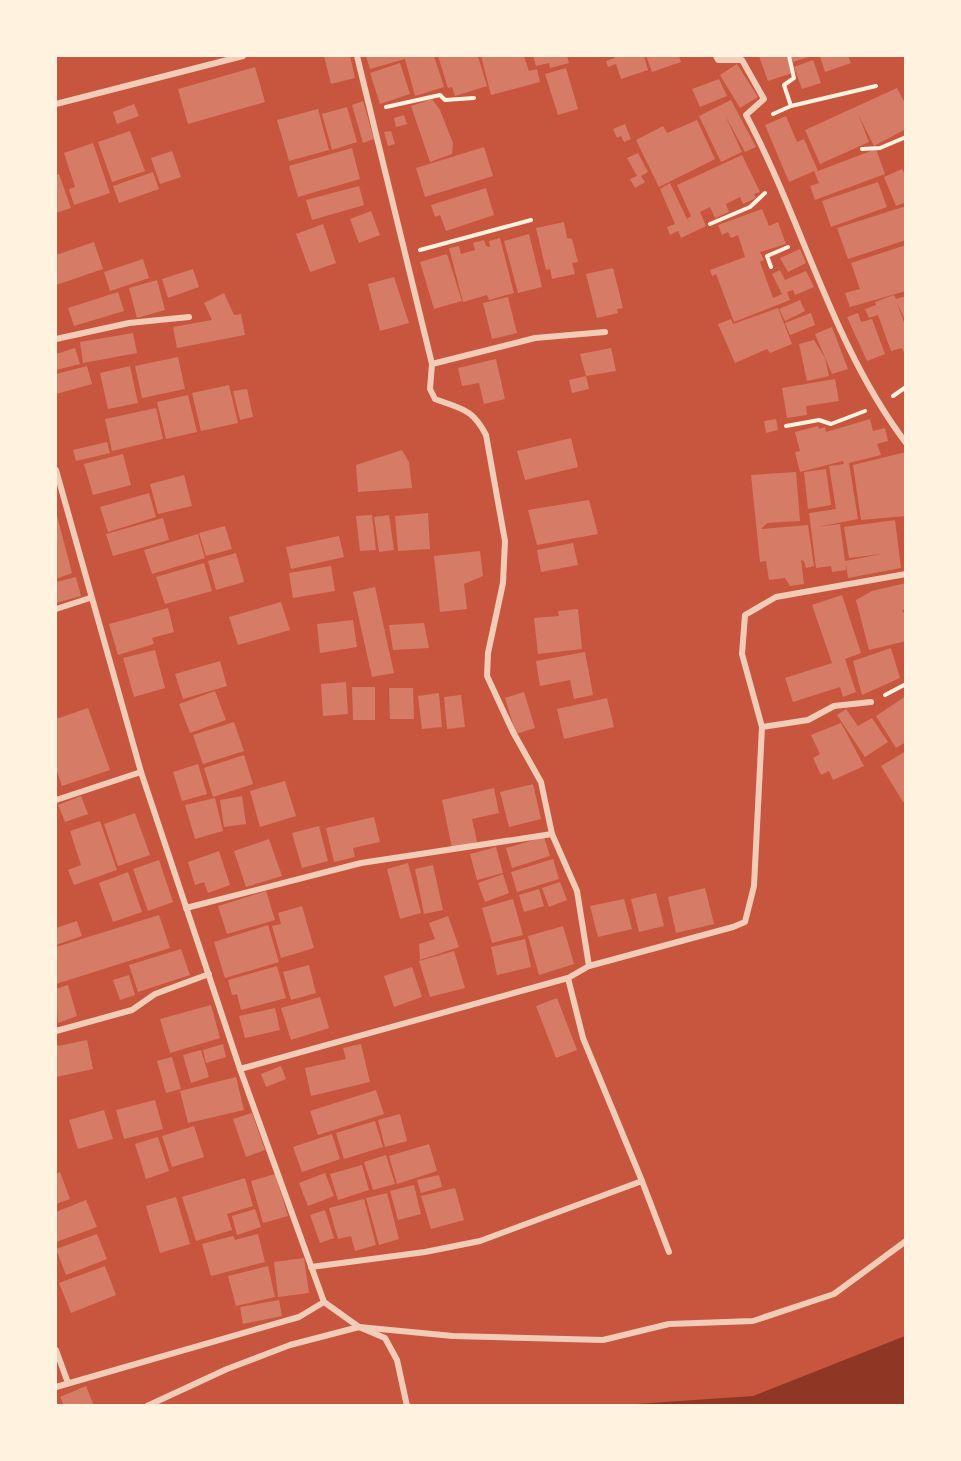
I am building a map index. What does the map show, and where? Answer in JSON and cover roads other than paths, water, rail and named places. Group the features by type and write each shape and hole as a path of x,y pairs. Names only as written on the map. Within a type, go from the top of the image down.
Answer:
{"street":[{"path":"56,104 243,56"},
{"path":"357,56 432,364 430,389 435,399 466,409 478,421 486,435 505,541 503,583 488,653 487,676 513,732 541,782 552,834 577,891 589,966"},
{"path":"716,56 718,60 742,60 764,99 746,115 856,364 880,405 906,442"},
{"path":"56,339 129,323 189,317"},
{"path":"432,364 535,338 605,332"},
{"path":"56,470 90,598 141,772 240,1069 324,1302 359,1327 385,1338 397,1360 407,1406"},
{"path":"240,1069 568,978 589,966 745,922 754,886 762,727 742,654 745,615 776,597 906,574"},
{"path":"56,609 90,598"},
{"path":"762,727 808,720 834,706 871,702"},
{"path":"56,800 141,772"},
{"path":"186,908 361,863 552,834"},
{"path":"56,1031 132,1010 155,994 208,974"},
{"path":"568,978 583,1038 669,1252"},
{"path":"311,1267 425,1252 480,1241 642,1180"},
{"path":"147,1406 227,1369 269,1353 359,1327 453,1336 603,1340 669,1324 753,1321 834,1294 906,1241"},
{"path":"56,1387 298,1317 324,1302"},
{"path":"56,1350 68,1383"}]}
